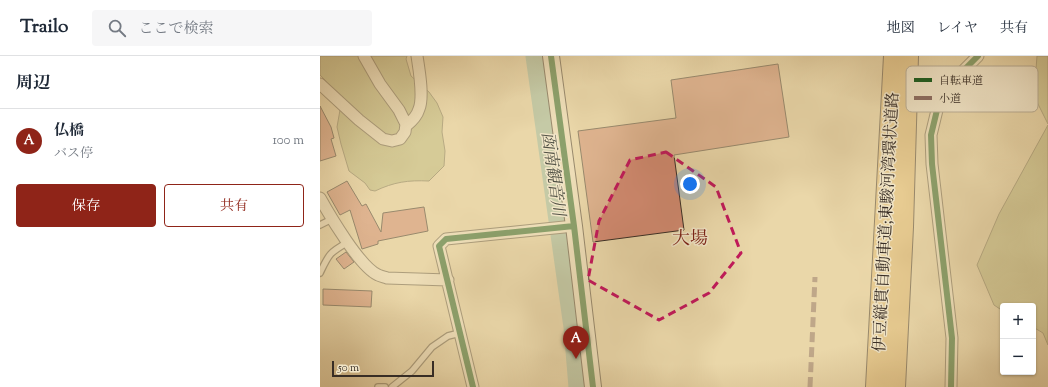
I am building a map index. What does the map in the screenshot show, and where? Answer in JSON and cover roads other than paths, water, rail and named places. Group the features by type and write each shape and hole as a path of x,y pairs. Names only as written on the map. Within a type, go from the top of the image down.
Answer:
{"highway":[{"name":"伊豆縦貫自動車道;東駿河湾環状道路","path":"894,56 895,387"},
{"name":"伊豆縦貫自動車道;東駿河湾環状道路","path":"907,66 908,56"},
{"name":"伊豆縦貫自動車道;東駿河湾環状道路","path":"876,387 894,228 906,81"}],"street":[{"path":"320,84 383,139 392,141 400,139 405,132 406,124 399,110 380,84 364,56"},
{"path":"406,126 419,110 421,103 418,56"},
{"path":"551,56 574,226 593,387"},
{"path":"968,66 978,56"},
{"path":"937,112 931,135 932,164 952,338 951,387"},
{"path":"320,198 348,242 371,271 386,278 448,280"},
{"path":"473,387 439,246 446,239 574,226"}],"lane":[{"path":"320,225 332,219"},
{"path":"320,273 333,250 348,242"},
{"path":"392,387 412,371 432,347 448,336 460,333"},
{"path":"378,387 385,387"}],"waterway":[{"name":"函南観音川","path":"538,56 576,327 581,387"}],"place":[{"name":"仏橋","path":"576,359"}],"district":[{"name":"大場","path":"690,238"}]}
